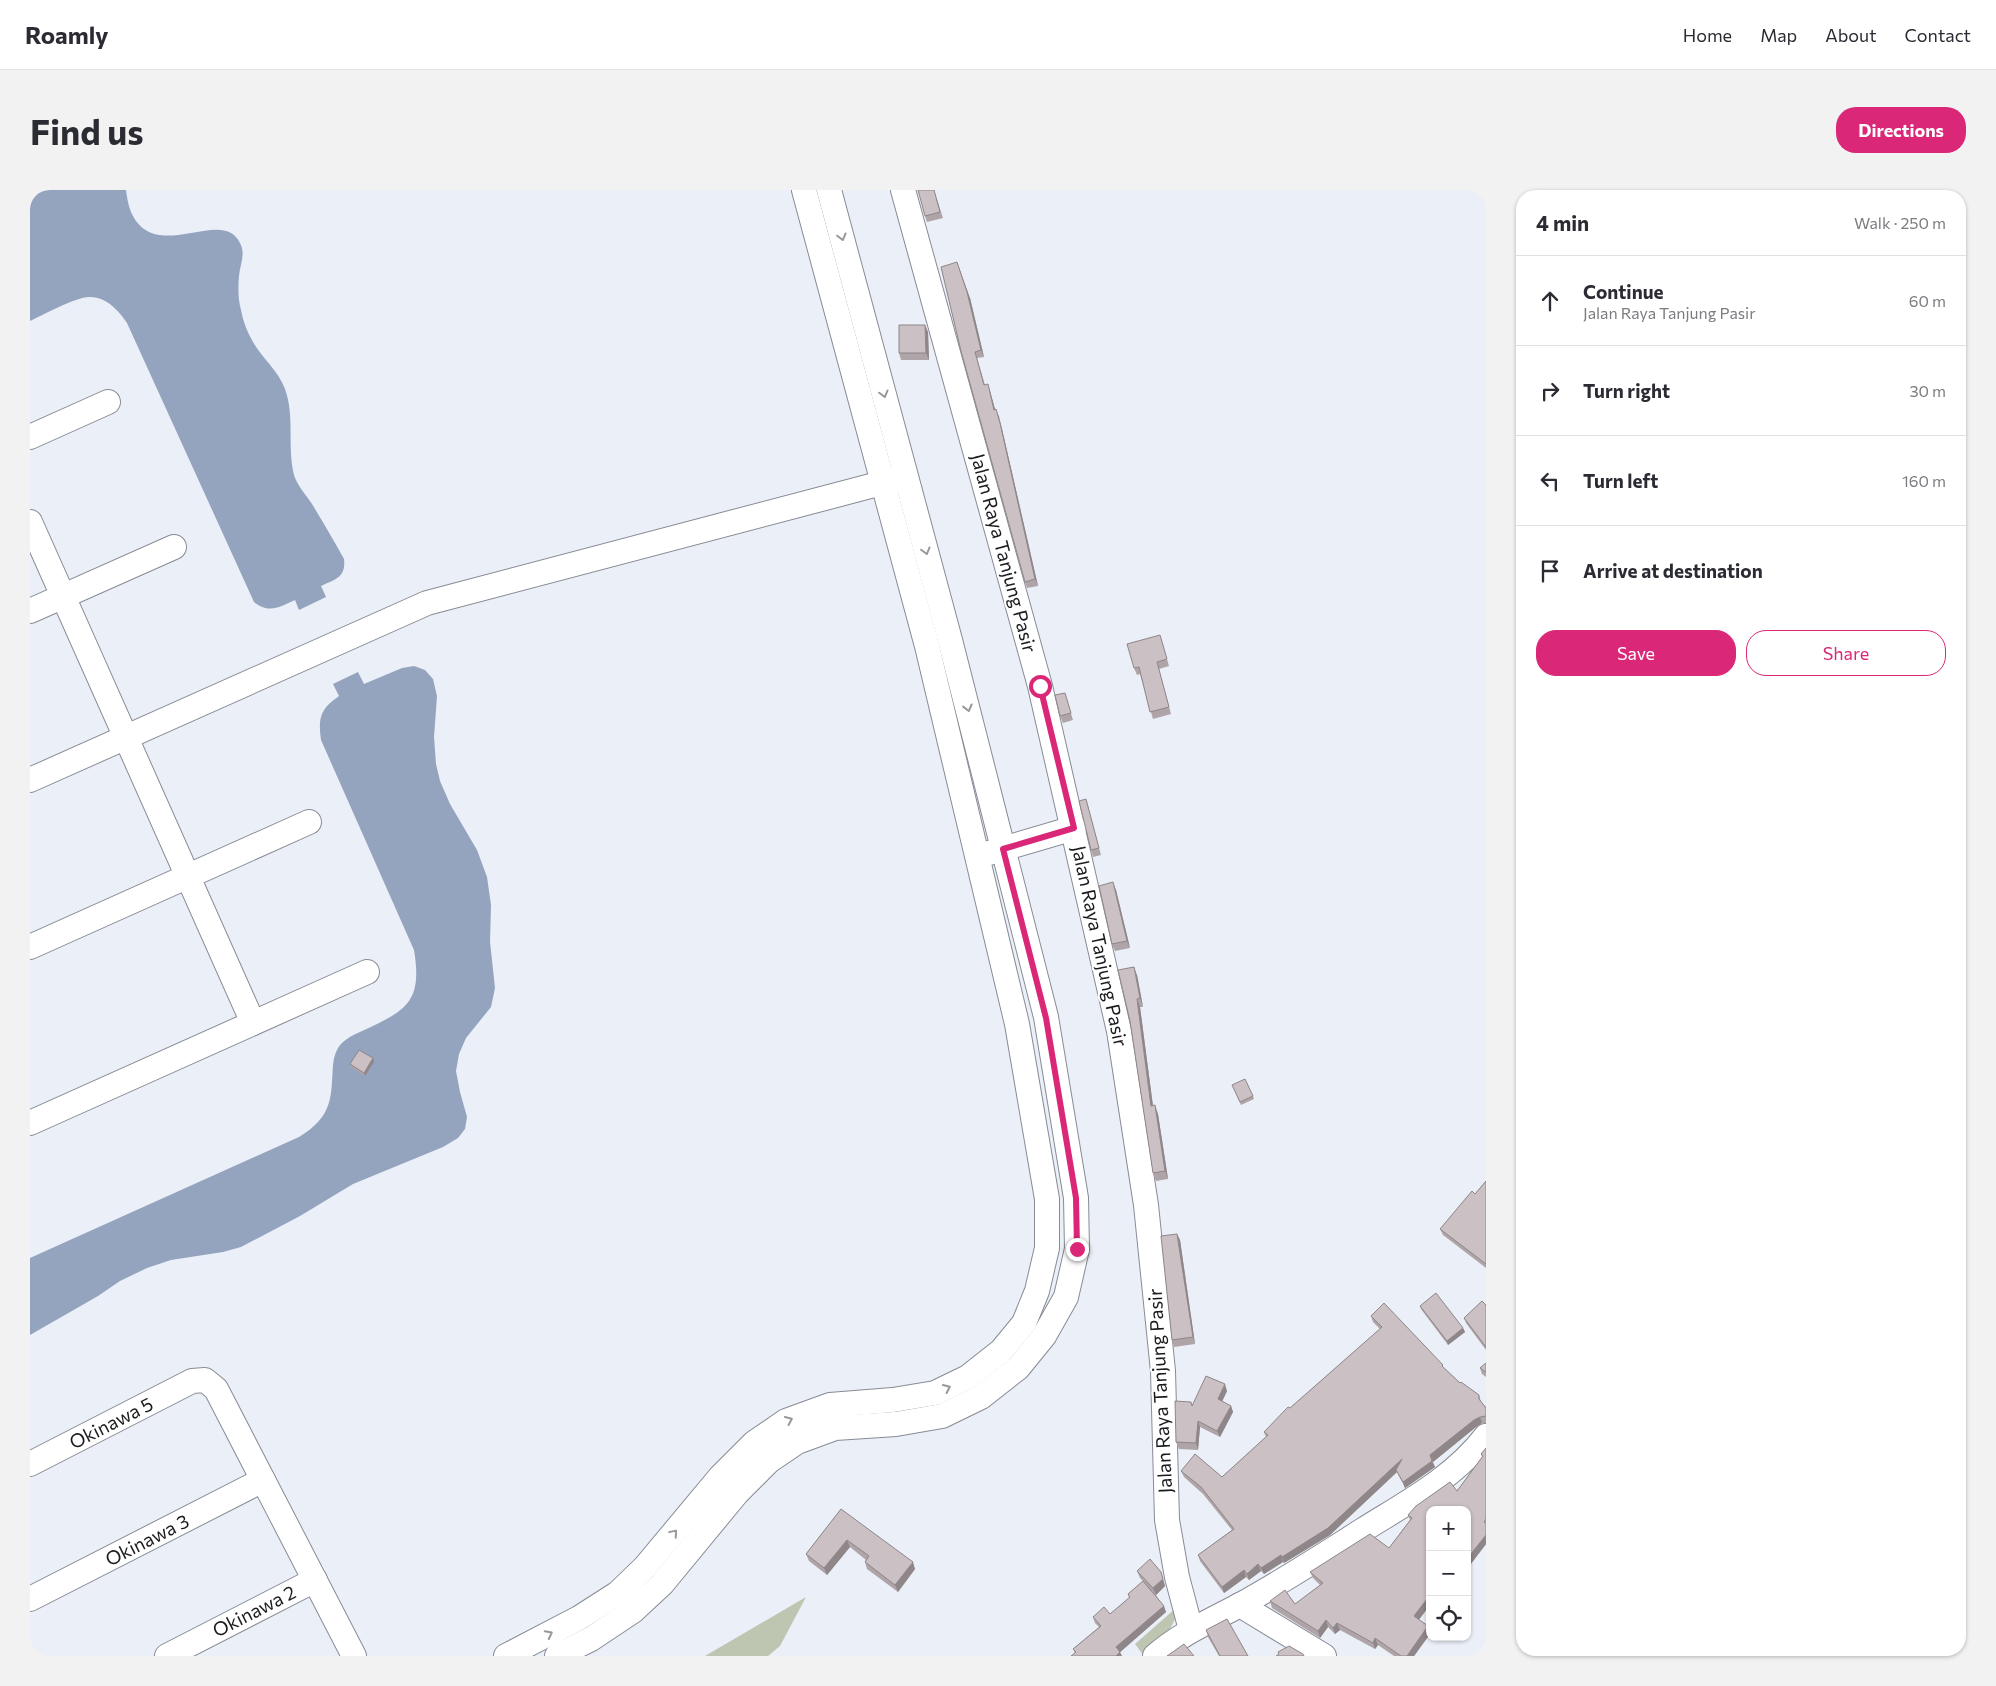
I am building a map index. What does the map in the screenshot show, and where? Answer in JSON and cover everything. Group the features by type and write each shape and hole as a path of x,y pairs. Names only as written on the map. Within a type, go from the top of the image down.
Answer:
{"street":[{"path":"506,1656 579,1618 618,1593 645,1568 720,1477 747,1449 754,1442 786,1421 830,1405 893,1400 935,1393 968,1377 1001,1351 1024,1323 1037,1291 1047,1248 1047,1200 1017,1024 928,646 804,190"},
{"path":"557,1656 590,1639 633,1612 662,1584 738,1493 769,1461 797,1442 835,1428 896,1424 942,1416 981,1397 1018,1368 1048,1328 1066,1297 1077,1249 1076,1198 1046,1018 950,640 829,190"},
{"name":"Jalan Raya Tanjung Pasir","path":"903,190 1040,686 1119,1031 1144,1189 1163,1371 1167,1520 1177,1577 1191,1630"},
{"path":"30,437 108,402"},
{"path":"30,780 427,602 906,477"},
{"path":"30,522 253,1023"},
{"path":"30,611 174,547"},
{"path":"30,947 309,822"},
{"path":"978,857 1074,828"},
{"path":"30,1123 366,972"},
{"name":"Okinawa 5","path":"30,1464 192,1381 205,1380 216,1389 263,1480"},
{"path":"1155,1656 1191,1630 1240,1605 1290,1576 1440,1482 1471,1454 1486,1436"},
{"path":"263,1480 354,1656"},
{"name":"Okinawa 3","path":"30,1599 263,1480"},
{"name":"Okinawa 2","path":"167,1656 315,1580"},
{"path":"1240,1605 1324,1656"}],"green space":[{"path":"806,1597 780,1646 768,1656 705,1656"},
{"path":"1184,1601 1165,1639 1144,1656 1135,1644"}],"water":[{"path":"30,190 126,190 131,212 142,227 156,234 171,236 219,230 231,233 240,243 243,255 239,276 239,302 244,322 253,342 278,376 285,389 290,410 291,453 295,479 344,559 341,574 321,586 326,597 299,610 295,600 274,608 265,608 254,602 127,323 116,309 101,299 89,297 68,303 30,321"},
{"path":"414,666 425,670 433,679 437,696 434,737 436,764 440,781 450,804 477,850 487,877 491,905 490,942 495,988 491,1007 466,1038 459,1054 456,1071 467,1117 465,1129 458,1138 443,1147 353,1184 300,1216 241,1247 223,1252 171,1260 147,1268 120,1281 98,1296 30,1335 30,1258 299,1137 314,1126 324,1114 330,1099 333,1061 339,1047 350,1037 399,1011 413,994 416,983 414,950 321,740 320,720 324,710 339,696 333,684 358,672 364,684 402,668"}],"building":[{"path":"918,190 934,190 940,212 925,216"},
{"path":"957,262 967,292 981,350 975,352 984,385 988,384 994,410 996,409 1000,423 1035,579 1025,582 961,351 941,267"},
{"path":"899,325 925,325 926,353 899,353"},
{"path":"1160,635 1167,659 1157,662 1169,707 1150,712 1139,667 1134,668 1127,644"},
{"path":"1065,693 1071,713 1060,716 1055,695"},
{"path":"1086,799 1099,848 1091,850 1079,801"},
{"path":"1113,882 1127,941 1112,944 1099,886"},
{"path":"1134,967 1140,998 1137,999 1151,1106 1155,1105 1165,1171 1153,1173 1130,1021 1118,970"},
{"path":"359,1050 373,1058 364,1073 350,1064"},
{"path":"1245,1079 1253,1096 1240,1102 1232,1085"},
{"path":"1486,1181 1486,1264 1440,1229 1472,1191 1475,1194"},
{"path":"1177,1234 1193,1337 1172,1340 1161,1236"},
{"path":"1436,1293 1463,1328 1447,1341 1420,1306"},
{"path":"1482,1301 1486,1305 1486,1347 1464,1318"},
{"path":"1384,1303 1442,1366 1460,1383 1479,1395 1479,1399 1486,1408 1486,1416 1474,1420 1430,1455 1432,1461 1403,1482 1396,1470 1402,1459 1328,1528 1261,1568 1258,1564 1247,1574 1244,1570 1222,1587 1198,1555 1234,1529 1201,1487 1181,1471 1195,1454 1222,1477 1268,1435 1264,1432 1288,1407 1290,1408 1382,1327 1371,1316"},
{"path":"1486,1363 1486,1372 1480,1368"},
{"path":"1206,1376 1225,1384 1218,1399 1231,1406 1217,1431 1198,1421 1196,1443 1176,1442 1175,1401 1191,1402 1192,1406"},
{"path":"1486,1448 1486,1519 1484,1522 1486,1523 1486,1535 1471,1554 1471,1506 1426,1506 1426,1600 1414,1616 1426,1625 1426,1629 1407,1656 1401,1656 1375,1638 1373,1643 1337,1623 1333,1628 1326,1620 1318,1631 1270,1601 1285,1590 1295,1604 1323,1583 1310,1572 1370,1534 1389,1548 1412,1518 1408,1515 1416,1506 1450,1482 1457,1491 1483,1456 1481,1454"},
{"path":"841,1509 913,1562 895,1585 865,1562 869,1556 847,1540 824,1568 806,1554"},
{"path":"1150,1559 1161,1572 1163,1579 1153,1588 1137,1571"},
{"path":"1143,1581 1164,1606 1116,1647 1120,1652 1116,1656 1071,1656 1076,1652 1073,1649 1101,1626 1093,1617 1104,1607 1110,1614 1130,1597 1128,1594"},
{"path":"1227,1619 1248,1656 1220,1656 1206,1630"},
{"path":"1184,1644 1194,1656 1167,1656"},
{"path":"1289,1646 1304,1656 1276,1656 1279,1654 1278,1652"}],"route":[{"path":"1040,686 1074,828 1003,849 1046,1018 1076,1198 1077,1249"}]}
